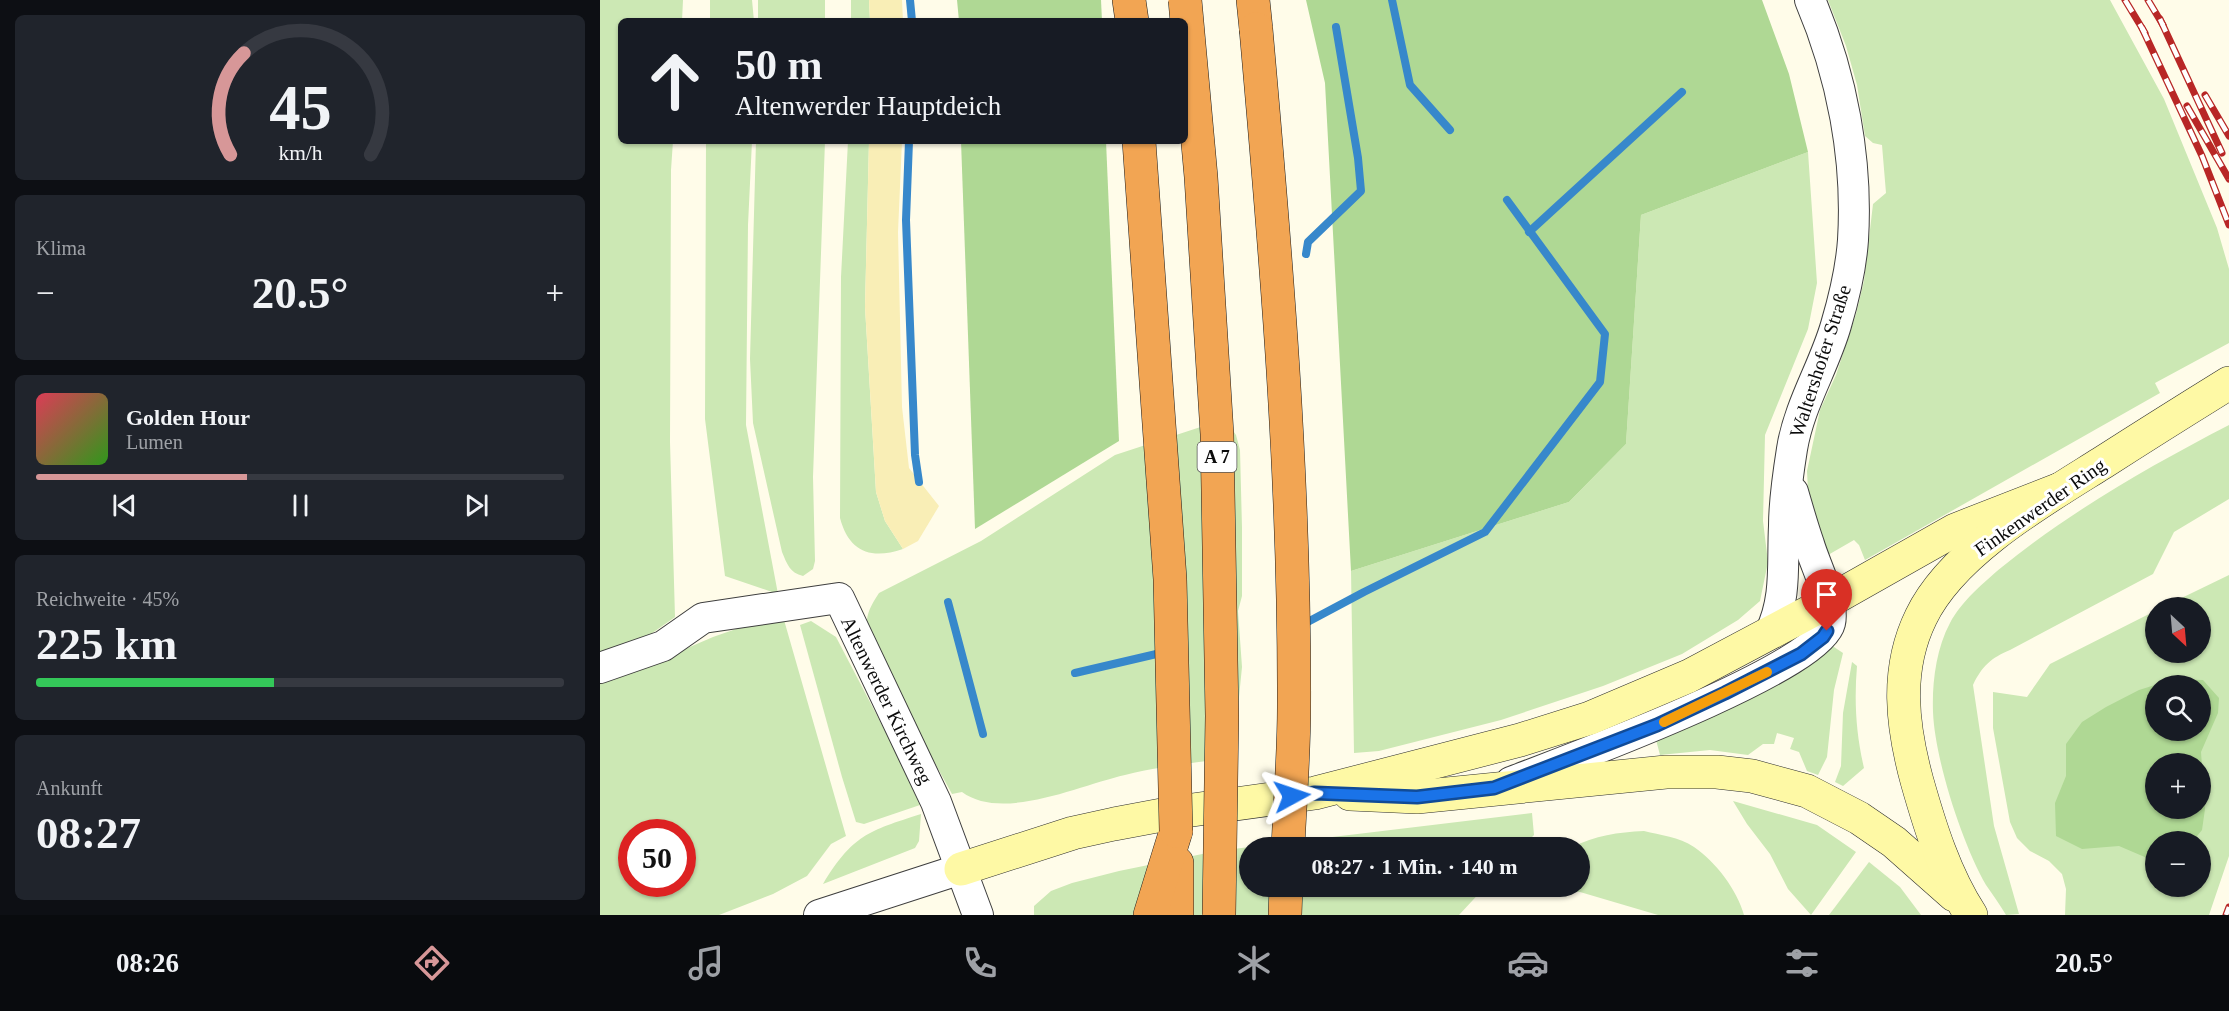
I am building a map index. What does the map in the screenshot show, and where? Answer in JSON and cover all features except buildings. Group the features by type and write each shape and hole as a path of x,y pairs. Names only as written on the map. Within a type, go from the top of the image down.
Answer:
{"highway":[{"path":"1129,0 1132,18"},
{"name":"A 7","path":"1185,0 1187,18"},
{"path":"1253,0 1273,220 1288,456 1294,709 1288,837"},
{"name":"A 7","path":"1188,33 1201,177 1217,434 1222,716 1219,915"},
{"path":"1139,144 1170,579 1177,915"},
{"path":"1150,915 1176,831"},
{"path":"1285,915 1286,897"}],"main road":[{"name":"Finkenwerder Ring","path":"1968,909 1946,866 1927,816 1911,760 1902,707 1907,662 1921,616 1947,578 1997,533 2060,489 2229,383"},
{"path":"962,869 1073,833 1178,812 1315,793 1520,740 1590,718 1689,676 1955,530 2060,489"},
{"path":"1315,793 1417,797 1666,772 1717,772 1752,776 1819,795 1859,818 1894,842 1968,909"}],"street":[{"name":"Waltershofer Straße","path":"1770,633 1782,602 1788,475 1798,425 1824,361 1835,326 1847,283 1853,242 1854,199 1848,136 1835,73 1810,0"},
{"name":"Waltershofer Straße","path":"1788,475 1828,601"},
{"name":"Altenwerder Kirchweg","path":"600,668 663,646 703,618 839,598 936,802 962,869"},
{"path":"1494,788 1657,725 1801,654 1823,637 1827,631 1831,615 1828,601"},
{"path":"819,915 962,869 978,915"}],"green space":[{"path":"600,0 683,0 682,18 618,18 618,144 673,144 670,442 675,617 631,648 600,655"},
{"path":"710,0 752,0 754,18 710,18"},
{"path":"758,0 825,0 825,18 758,18"},
{"path":"851,0 869,0 870,18 851,18"},
{"path":"957,0 1101,0 1102,18 959,18"},
{"path":"1306,0 1762,0 1789,74 1808,152 1641,215 1626,444 1569,502 1351,571 1325,83"},
{"path":"1828,0 2110,0 2164,99 2217,228 2229,269 2229,343 2155,383 2160,393 1865,560 1859,545 1854,540 1828,555 1808,491 1807,471 1820,410 1836,375 1864,281 1873,204 1886,193 1882,145 1873,143 1865,136 1857,85 1846,46"},
{"path":"706,144 752,144 748,225 746,425 778,594 725,576 705,419"},
{"path":"756,144 825,144 813,477 815,561 813,569 803,576 792,570 782,552 753,423 750,359"},
{"path":"848,144 869,144 865,307 876,492 885,521 903,549 881,554 871,553 855,546 844,530 840,518 841,277"},
{"path":"961,144 1106,144 1119,441 975,529"},
{"path":"1808,152 1817,283 1808,329 1765,435 1763,521 1768,562 1760,601 1738,620 1682,654 1603,686 1501,720 1379,751 1354,753 1351,571 1569,502 1626,444 1641,215"},
{"path":"1225,419 1236,435 1240,450 1242,528 1242,596 1238,611 1242,667 1233,757 1138,772 1064,793 1020,802 998,803 979,800 962,792 952,794 871,647 867,619 879,593 981,541 1115,455"},
{"path":"2229,425 2229,499 2174,532 2153,574 1997,656 1988,663 1973,685 1994,826 2019,914 2006,915 1986,885 1968,847 1944,777 1935,731 1933,690 1938,655 1945,633 1955,615 1973,593 2002,567 2055,527 2112,490"},
{"path":"2229,575 2229,856 2209,915 2065,915 2066,889 2062,874 2049,861 2030,851 2017,838 2010,822 1993,728 1993,692 2027,697 2050,664 2145,616 2145,663 2211,663 2211,597 2184,597"},
{"path":"782,613 846,836 831,844 807,876 773,894 719,915 600,915 600,678 648,665 713,637"},
{"path":"811,621 836,637 895,750 920,805 864,824 856,822 800,625"},
{"path":"1831,645 1843,653 1834,690 1827,757 1818,775 1807,771 1799,752 1790,749 1794,738 1777,733 1774,744 1763,744 1748,755 1710,750 1660,755 1655,736"},
{"path":"1852,662 1857,666 1856,717 1864,768 1843,786 1835,782 1841,766 1843,713"},
{"path":"2145,688 2145,741 2206,741 2201,753 2145,753 2145,819 2204,819 2201,831 2145,831 2145,857 2119,846 2082,849 2056,836 2055,803 2066,776 2066,744 2082,722 2106,707"},
{"path":"2211,689 2219,698 2218,713 2211,729"},
{"path":"1733,801 1817,825 1856,852 1811,915 1788,889 1770,854"},
{"path":"1532,813 1534,835 1532,837 1333,837"},
{"path":"921,814 919,841 915,848 823,884 844,855 863,837 888,825"},
{"path":"1644,831 1682,841 1694,847 1718,869 1731,886 1744,915 1658,915 1590,895 1590,840 1625,832"},
{"path":"1239,848 1239,897 1476,897 1459,915 1034,915 1034,906 1051,891 1072,883 1217,851"},
{"path":"1869,862 1900,887 1921,915 1829,915"}],"sand":[{"path":"869,0 902,0 903,18 870,18"},
{"path":"869,144 902,144 898,232 902,407 909,468 939,506 918,541 903,549 885,521 876,492 865,307"}],"waterway":[{"path":"910,0 912,18"},
{"path":"1392,0 1410,85 1450,130"},
{"path":"1306,254 1308,242 1361,191 1358,158 1336,27"},
{"path":"1529,232 1682,92"},
{"path":"909,144 906,220 915,455 919,482"},
{"path":"1302,625 1485,532 1600,382 1605,334 1507,200"},
{"path":"948,602 983,734"},
{"path":"1075,673 1165,652"}],"railway":[{"path":"2125,0 2145,33"},
{"path":"2148,0 2163,25"},
{"path":"2160,19 2222,153"},
{"path":"2142,28 2202,156 2229,225"},
{"path":"2205,95 2229,136"},
{"path":"2187,106 2229,179"},
{"path":"2226,915 2229,907"}],"slow traffic":[{"path":"1664,722 1767,672"}],"route":[{"path":"1292,796 1315,793 1417,797 1494,788 1657,725 1725,693 1801,654 1813,646 1827,631"}]}
